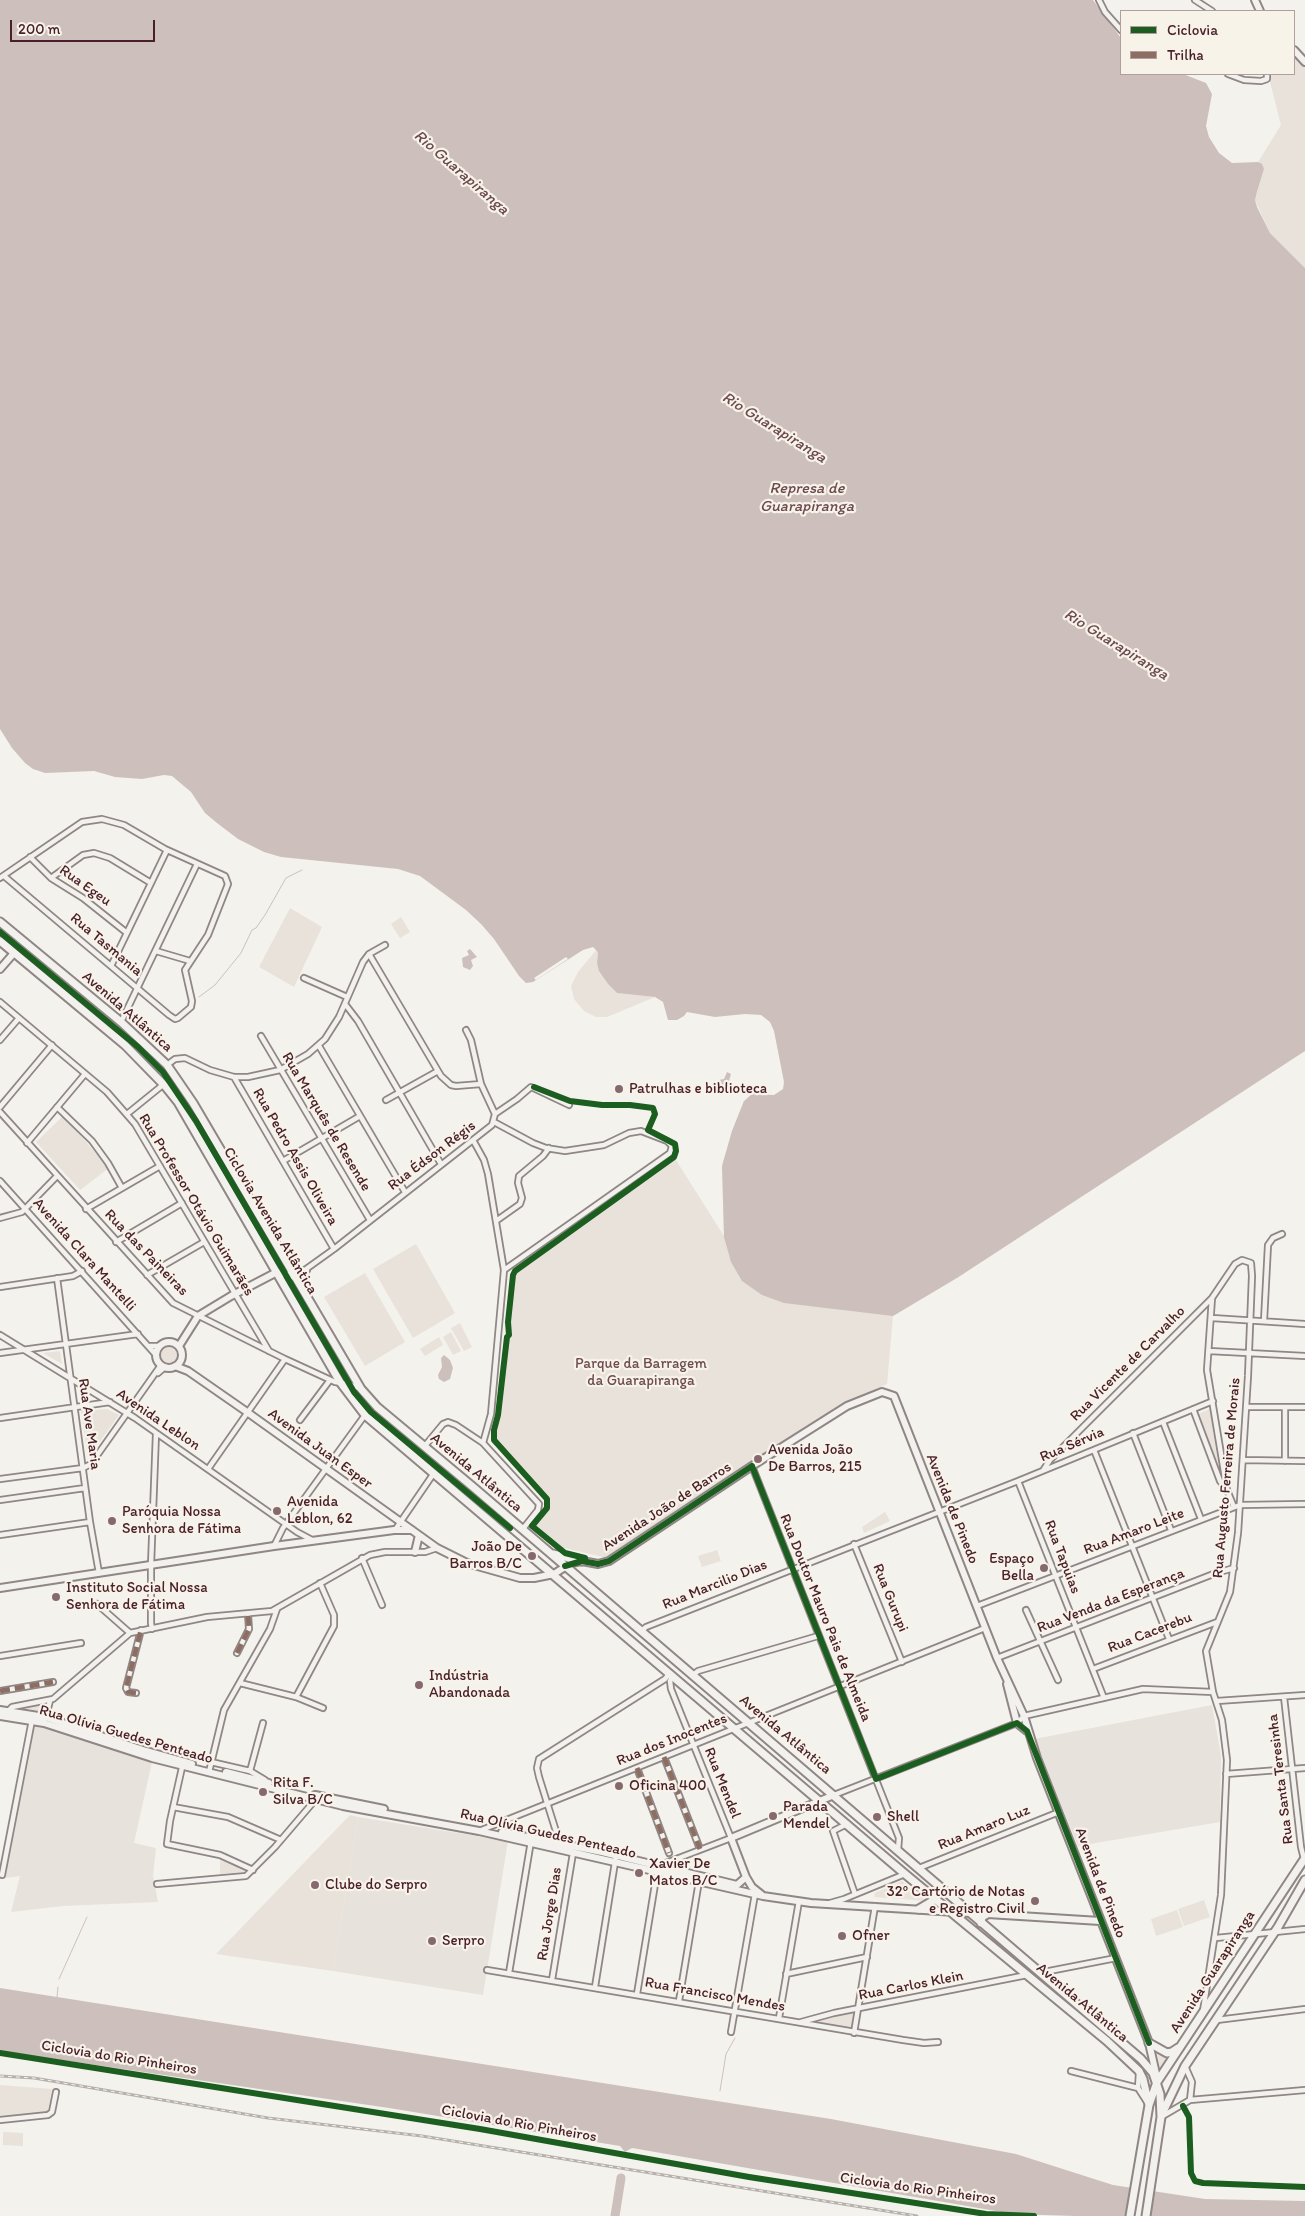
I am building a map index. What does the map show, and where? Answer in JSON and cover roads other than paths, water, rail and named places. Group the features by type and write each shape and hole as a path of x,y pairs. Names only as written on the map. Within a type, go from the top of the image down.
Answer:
{"main road":[{"name":"Avenida Atlântica","path":"0,922 121,1022 167,1065 193,1104 361,1390 377,1408 834,1795 1141,2059 1158,2082"},
{"name":"Avenida Atlântica","path":"0,941 125,1045 164,1084 178,1102 342,1384 365,1416 672,1674 905,1874 1107,2041 1139,2071"},
{"path":"14,953 20,945 30,948"},
{"path":"550,1554 582,1561"},
{"name":"Avenida Guarapiranga","path":"1148,2104 1158,2082 1180,2046 1202,2018 1305,1859"},
{"name":"Avenida Guarapiranga","path":"1160,2118 1185,2066 1217,2020 1305,1882"},
{"path":"919,1909 936,1899 939,1891 938,1885"},
{"path":"982,1923 982,1917 989,1913"},
{"path":"1149,2043 1167,2053 1180,2046"},
{"path":"1130,2216 1148,2104 1143,2079 1139,2071"},
{"path":"1146,2216 1160,2118 1158,2082"}],"street":[{"path":"1099,0 1105,12 1120,29"},
{"path":"1195,0 1210,10"},
{"path":"1295,51 1305,62"},
{"path":"1231,75 1244,80 1261,82 1267,79 1267,75"},
{"path":"2,877 82,822 92,820 112,820 124,825 167,850 225,876 228,881 208,935 190,961 156,951"},
{"path":"111,966 167,850"},
{"path":"51,878 83,854 94,853 110,858 151,883"},
{"name":"Rua Egeu","path":"30,858 51,878 83,898 127,933"},
{"path":"121,1022 197,864"},
{"name":"Rua Tasmania","path":"2,877 175,1019 180,1018 192,1006 186,975 190,961"},
{"path":"167,1065 175,1059 184,1058 210,1070 234,1077 280,1070 319,1046 328,1035 345,1004 355,978 369,954 385,945"},
{"path":"0,969 14,953"},
{"path":"369,954 438,1071 451,1085 462,1087 481,1084"},
{"path":"304,978 347,997"},
{"name":"Rua Professor Otávio Guimarães","path":"0,1002 107,1092 140,1131 269,1352"},
{"path":"345,1004 358,1021 441,1164"},
{"path":"0,1040 19,1018"},
{"path":"466,1030 471,1040 481,1084 495,1114 517,1099 529,1087 534,1087 554,1100 569,1105"},
{"name":"Rua Marquês de Resende","path":"261,1036 370,1220"},
{"path":"0,1107 52,1046"},
{"path":"319,1046 405,1192"},
{"path":"386,1100 438,1071"},
{"path":"27,1143 85,1074"},
{"name":"Rua Pedro Assis Oliveira","path":"234,1077 334,1249"},
{"path":"126,1114 164,1084"},
{"path":"58,1107 92,1141 122,1188"},
{"name":"Rua das Paineiras","path":"0,1112 172,1303 285,1360 330,1380 349,1384 361,1390"},
{"name":"Rua Édson Régis","path":"295,1277 307,1270 441,1164 490,1128 494,1122 495,1114"},
{"path":"283,1162 360,1116"},
{"path":"494,1122 548,1148 565,1150 596,1147 612,1142 629,1133 641,1131 667,1141 672,1146 670,1153 504,1270"},
{"path":"474,1140 486,1165 504,1270 491,1408 483,1443"},
{"path":"496,1221 520,1204 522,1198 518,1183 519,1176 544,1156 548,1148"},
{"path":"86,1209 160,1166"},
{"path":"0,1218 15,1215 25,1209 57,1176"},
{"name":"Avenida Clara Mantelli","path":"0,1181 156,1355"},
{"path":"116,1242 182,1203"},
{"path":"1264,1322 1268,1245 1273,1238 1282,1234"},
{"path":"147,1275 204,1242"},
{"name":"Rua Vicente de Carvalho","path":"1043,1470 1050,1460 1212,1298 1238,1261 1250,1262"},
{"name":"Rua Augusto Ferreira de Morais","path":"1202,2018 1216,1938 1221,1895 1226,1774 1226,1742 1218,1701 1213,1692 1206,1651 1230,1592 1234,1568 1249,1353 1252,1269 1250,1262"},
{"path":"288,1265 299,1270 307,1270"},
{"path":"0,1287 72,1276 82,1271"},
{"path":"177,1345 198,1316 235,1293 277,1272 295,1277"},
{"name":"Rua Ave Maria","path":"57,1278 85,1488 99,1573"},
{"path":"1212,1298 1208,1375 1227,1490"},
{"path":"1212,1318 1305,1324"},
{"path":"0,1353 138,1334"},
{"name":"Avenida Leblon","path":"0,1335 110,1402 314,1542"},
{"path":"149,1346 160,1346 165,1343 177,1345 182,1352 181,1360 175,1366 163,1366"},
{"path":"160,1346 156,1355 163,1366"},
{"path":"1209,1351 1305,1356"},
{"name":"Avenida Juan Esper","path":"181,1360 188,1371"},
{"path":"208,1469 285,1360"},
{"path":"0,1479 83,1468 94,1462 163,1366"},
{"name":"Avenida Juan Esper","path":"175,1366 188,1371 248,1412 453,1558 508,1576 534,1578 554,1574"},
{"path":"300,1420 330,1380"},
{"name":"Avenida João de Barros","path":"554,1574 565,1566 582,1561 598,1564 609,1561 752,1466 847,1406 882,1392 890,1393 896,1399"},
{"name":"Avenida de Pinedo","path":"896,1399 1007,1683 1024,1716 1027,1731 1149,2043 1158,2082"},
{"name":"Rua Sérvia","path":"940,1511 1213,1401"},
{"path":"0,1418 110,1402"},
{"path":"1246,1407 1305,1407"},
{"path":"1285,1407 1285,1461"},
{"path":"1193,1409 1220,1481 1237,1506"},
{"path":"274,1546 286,1524 365,1416"},
{"path":"424,1447 443,1424 448,1422 456,1425 483,1443 539,1504 538,1510 522,1530"},
{"path":"1163,1422 1201,1519"},
{"path":"152,1628 156,1433"},
{"path":"1133,1433 1171,1530"},
{"path":"1094,1450 1169,1639"},
{"path":"1243,1460 1305,1461"},
{"name":"Rua Doutor Mauro Pais de Almeida","path":"752,1466 818,1636 900,1838 898,1850"},
{"path":"395,1530 434,1473"},
{"name":"Rua Tapuias","path":"1018,1481 1104,1698"},
{"path":"0,1500 85,1488"},
{"name":"Rua Amaro Leite","path":"977,1606 1237,1506 1305,1504"},
{"name":"Rua Marcilio Dias","path":"641,1631 646,1627 940,1511"},
{"path":"0,1535 90,1522"},
{"path":"0,1588 274,1546 395,1530 412,1530"},
{"name":"Avenida Leblon","path":"297,1532 302,1543"},
{"path":"415,1552 419,1535"},
{"name":"Rua Gurupi","path":"854,1544 902,1662"},
{"path":"8,1711 12,1707 50,1701 130,1632 207,1618 267,1612 277,1609 362,1558 385,1552 424,1552 437,1548"},
{"path":"362,1558 382,1605"},
{"name":"Rua Venda da Esperança","path":"997,1658 1216,1573 1234,1568"},
{"path":"296,1697 334,1626 334,1615 320,1582"},
{"path":"97,1604 130,1632"},
{"path":"268,1783 250,1771 210,1768 223,1713 270,1629 277,1609"},
{"path":"1026,1610 1058,1680"},
{"path":"237,1653 249,1629 248,1614"},
{"name":"Rua Cacerebu","path":"1093,1670 1217,1622"},
{"name":"Rua dos Inocentes","path":"482,1830 985,1628"},
{"path":"136,1694 128,1692 126,1688 141,1630"},
{"path":"693,1675 698,1671 818,1636"},
{"path":"0,1656 81,1643"},
{"path":"560,1844 537,1768 539,1759 672,1674"},
{"name":"Rua Mendel","path":"672,1674 670,1685 746,1877 752,1887 763,1896"},
{"path":"0,1691 53,1682"},
{"path":"240,1683 296,1697 323,1708"},
{"name":"Avenida de Pinedo","path":"1007,1683 1017,1722 1027,1731"},
{"path":"637,1994 658,1869 700,1849 1017,1722 1024,1716 1144,1689 1213,1692"},
{"path":"1218,1701 1305,1695"},
{"name":"Rua Santa Teresinha","path":"1284,1697 1301,1847 1305,1859"},
{"path":"45,1720 50,1701"},
{"name":"Rua Olívia Guedes Penteado","path":"0,1710 45,1720 145,1754 183,1764 210,1768 317,1797"},
{"name":"Rua Olívia Guedes Penteado","path":"0,1716 45,1720"},
{"path":"2,1875 32,1720"},
{"path":"250,1771 263,1723"},
{"path":"664,1757 700,1849"},
{"path":"183,1764 167,1844 220,1856 253,1870"},
{"name":"Rua Olívia Guedes Penteado","path":"210,1768 317,1797 560,1844 658,1869 737,1885 746,1877"},
{"path":"637,1768 669,1854"},
{"path":"1226,1774 1305,1768"},
{"path":"157,1884 246,1876 281,1840 317,1797"},
{"path":"173,1807 228,1816 281,1840"},
{"name":"Rua Amaro Luz","path":"919,1868 1059,1812"},
{"path":"847,1824 833,1831 855,1894"},
{"path":"509,1973 532,1840"},
{"name":"Rua Olívia Guedes Penteado","path":"532,1840 573,1852 615,1859"},
{"name":"Rua Jorge Dias","path":"552,1980 573,1852"},
{"path":"595,1987 615,1859"},
{"name":"Rua Olívia Guedes Penteado","path":"658,1869 763,1896 799,1901 1100,1921"},
{"path":"826,1904 905,1874"},
{"path":"679,2001 699,1881"},
{"path":"731,2032 755,1894"},
{"path":"779,2018 799,1901"},
{"path":"854,2032 875,1906"},
{"path":"1216,1938 1305,1929"},
{"path":"786,1974 867,1958"},
{"path":"1039,1973 1116,1958"},
{"name":"Rua Francisco Mendes","path":"487,1970 734,2010 919,2043 938,2042"},
{"name":"Rua Carlos Klein","path":"801,2022 810,2018 1027,1975"},
{"path":"1217,2020 1305,2009"},
{"path":"1185,2066 1192,2082 1190,2100"},
{"path":"1071,2071 1138,2088"},
{"path":"1139,2071 1138,2088 1148,2104"},
{"path":"1160,2118 1190,2100 1203,2101 1305,2090"},
{"path":"0,2120 50,2114 56,2092"}],"water":[{"name":"Represa de Guarapiranga","path":"0,0 1093,0 1120,37 1120,75 1186,75 1206,83 1212,94 1206,126 1209,137 1219,153 1232,163 1258,162 1262,164 1264,169 1255,200 1257,207 1270,233 1305,268 1305,1051 957,1278 893,1316 784,1303 762,1295 742,1281 731,1262 724,1237 722,1166 732,1131 744,1101 752,1094 774,1095 783,1089 784,1082 774,1031 770,1022 761,1015 745,1014 715,1017 687,1012 677,1020 668,1020 663,1002 655,997 617,993 599,971 597,963 598,952 593,947 583,950 533,982 526,983 481,924 466,910 420,876 398,869 281,857 264,852 238,839 217,823 205,813 191,792 172,776 164,775 142,779 115,777 94,771 45,773 33,769 25,763 12,748 0,729"},
{"path":"470,949 477,957 471,960 473,966 470,970 463,967 462,958 469,955 467,951"},
{"path":"727,1072 731,1074 727,1088 719,1083 719,1080 724,1079"},
{"path":"444,1355 450,1360 453,1368 450,1379 444,1382 439,1379 438,1375 442,1367 441,1358"},
{"path":"0,1988 831,2119 1016,2154 1113,2185 1205,2199 1305,2201 1305,2216 1075,2216 1013,2214 632,2148 625,2152 620,2146 389,2108 0,2051"}],"waterway":[{"path":"199,997 215,985 241,953 252,930 256,928 265,915 286,878 302,870"},
{"path":"59,1979 87,1917"},
{"path":"57,1997 58,1987"},
{"path":"720,2091 726,2054 735,2038"},
{"path":"615,2216 621,2178"}],"railway":[{"path":"0,2076 34,2078 268,2118 422,2136 917,2216"}],"place":[{"name":"Patrulhas e biblioteca","path":"619,1089"},
{"name":"Avenida João De Barros, 215","path":"758,1459"},
{"name":"Avenida Leblon, 62","path":"277,1511"},
{"name":"Paróquia Nossa Senhora de Fátima","path":"112,1521"},
{"name":"João De Barros B/C","path":"532,1556"},
{"name":"Espaço Bella","path":"1044,1568"},
{"name":"Instituto Social Nossa Senhora de Fátima","path":"56,1597"},
{"name":"Indústria Abandonada","path":"419,1685"},
{"name":"Oficina 400","path":"619,1786"},
{"name":"Rita F. Silva B/C","path":"263,1792"},
{"name":"Parada Mendel","path":"773,1816"},
{"name":"Shell","path":"877,1817"},
{"name":"Xavier De Matos B/C","path":"639,1873"},
{"name":"Clube do Serpro","path":"315,1885"},
{"name":"32º Cartório de Notas e Registro Civil","path":"1035,1901"},
{"name":"Ofner","path":"842,1936"},
{"name":"Serpro","path":"432,1941"}],"water label":[{"name":"Rio Guarapiranga","path":"461,173"},
{"name":"Rio Guarapiranga","path":"774,428"},
{"name":"Rio Guarapiranga","path":"1116,645"}],"park label":[{"name":"Parque da Barragem da Guarapiranga","path":"641,1372"}]}
